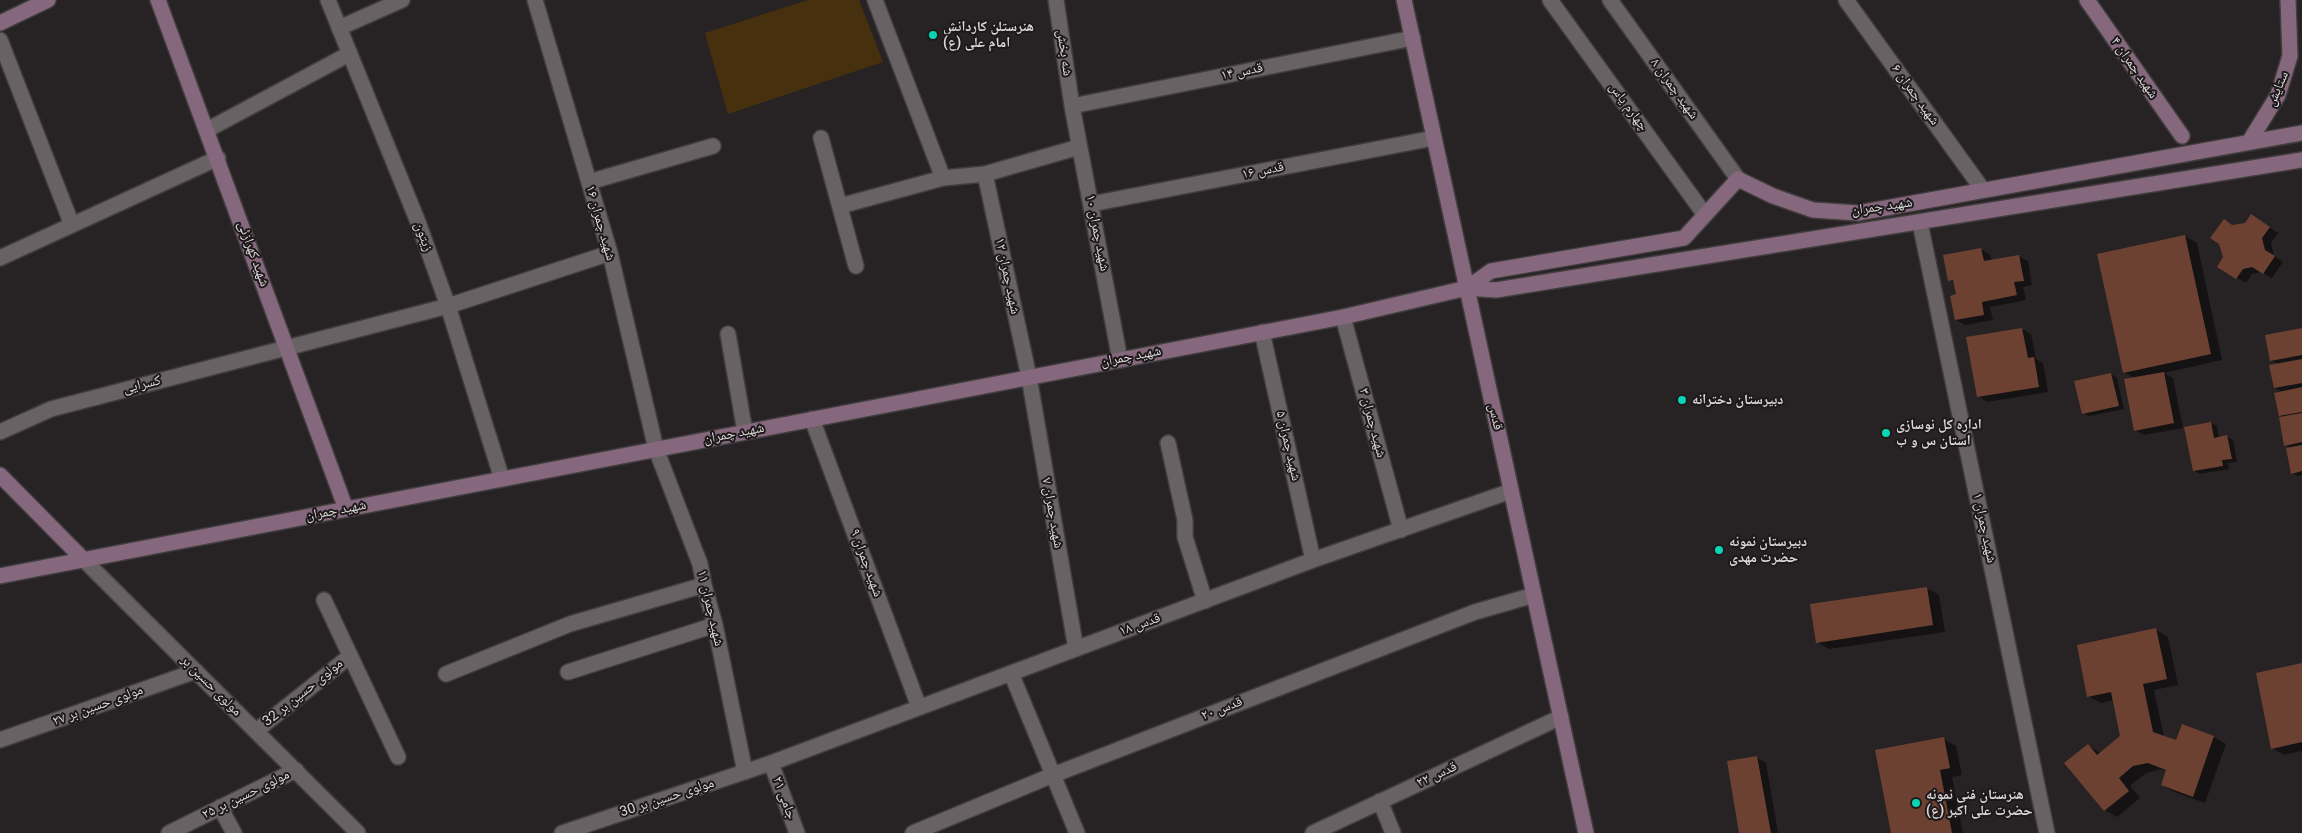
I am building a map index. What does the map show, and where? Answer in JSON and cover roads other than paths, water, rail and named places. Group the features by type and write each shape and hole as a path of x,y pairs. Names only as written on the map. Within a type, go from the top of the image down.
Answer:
{"street":[{"path":"0,23 48,0"},
{"name":"شهید کهرازئی","path":"158,0 218,158 346,509"},
{"name":"زیتون","path":"328,0 418,222 448,306 502,479"},
{"path":"339,28 402,0"},
{"name":"شهید چمران ۱۶","path":"535,0 610,253 656,449"},
{"path":"874,0 943,178"},
{"name":"شه بخش","path":"1056,0 1072,106"},
{"name":"قدس","path":"1404,0 1586,833"},
{"name":"چهارم یاس","path":"1550,0 1706,215"},
{"name":"شهید چمران ۸","path":"1610,0 1738,179"},
{"name":"شهید چمران ۶","path":"1846,0 1984,190"},
{"name":"شهید چمران ۴","path":"2087,0 2182,136"},
{"name":"ستایش","path":"2249,142 2278,95 2290,56 2288,0"},
{"name":"قدس ۱۴","path":"1072,106 1412,38"},
{"path":"0,40 72,225"},
{"path":"207,130 349,54"},
{"name":"شهید چمران ۱۰","path":"1072,106 1120,360"},
{"name":"شهید چمران","path":"1467,288 1492,271 1684,238 1738,179 1773,196 1812,210 1858,212 2302,133"},
{"path":"821,138 856,266"},
{"name":"قدس ۱۶","path":"1091,204 1434,138"},
{"path":"589,182 713,146"},
{"path":"840,206 943,178 985,174 1079,147"},
{"path":"0,258 218,158"},
{"name":"شهید چمران","path":"0,576 1343,317 1467,288 1496,290 2302,160"},
{"name":"شهید چمران ۱۲","path":"985,174 1029,377"},
{"name":"شهید چمران ۱","path":"1920,223 2047,833"},
{"name":"کسرایی","path":"0,432 51,408 448,306 610,253"},
{"name":"شهید چمران ۳","path":"1343,317 1401,530"},
{"name":"شهید چمران ۵","path":"1262,332 1313,560"},
{"path":"728,334 745,432"},
{"name":"شهید چمران ۷","path":"1029,377 1076,648"},
{"name":"شهید چمران ۹","path":"812,419 919,707"},
{"path":"1168,443 1185,520 1185,537 1205,600"},
{"name":"شهید چمران ۱۱","path":"656,449 700,564 716,625 745,772"},
{"path":"0,475 84,560"},
{"name":"قدس ۱۸","path":"771,763 1313,560 1511,491"},
{"name":"مولوی حسین بر","path":"84,560 358,833"},
{"path":"446,674 570,624 704,585"},
{"name":"قدس ۲۰","path":"913,833 1053,775 1475,612 1534,595"},
{"path":"324,600 398,758"},
{"path":"568,672 716,625"},
{"name":"مولوی حسین بر 32","path":"256,731 350,656"},
{"name":"مولوی حسین بر ۲۷","path":"0,740 196,671"},
{"path":"1012,673 1077,833"},
{"name":"قدس ۲۲","path":"1313,833 1561,717"},
{"name":"مولوی حسین بر 30","path":"562,833 771,763"},
{"name":"جامی ۲۱","path":"771,763 797,833"},
{"name":"مولوی حسین بر ۲۵","path":"169,833 296,770"},
{"path":"1380,801 1393,833"},
{"path":"220,807 234,833"}],"place":[{"name":"هنرستلن کاردانش امام علی (ع)","path":"933,35"},
{"name":"دبیرستان دخترانه","path":"1682,400"},
{"name":"اداره کل نوسازی استان س و ب","path":"1886,433"},
{"name":"دبیرستان نمونه حضرت مهدی","path":"1719,550"},
{"name":"هنرستان فنی نمونه حضرت علی اکبر (ع)","path":"1916,803"}]}
